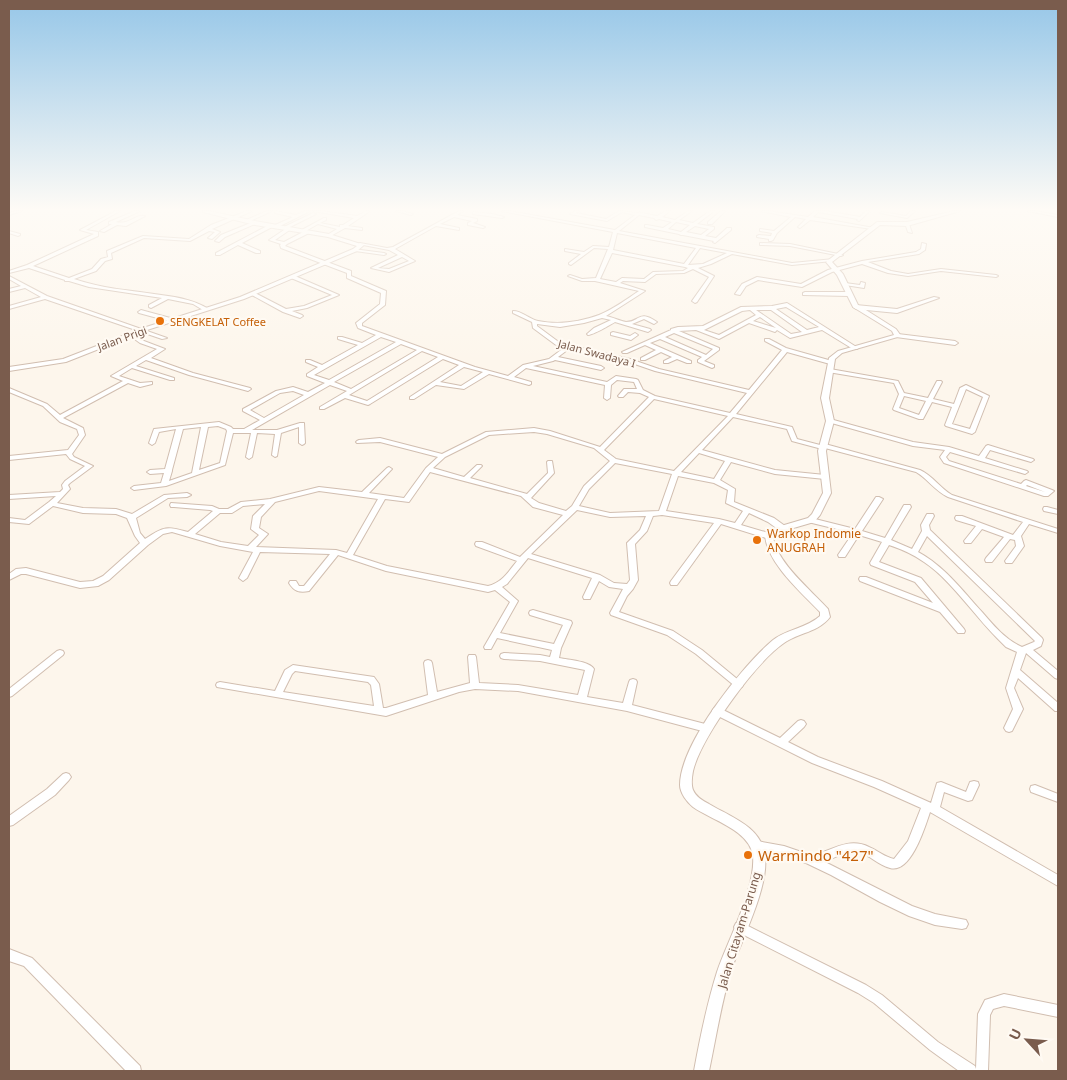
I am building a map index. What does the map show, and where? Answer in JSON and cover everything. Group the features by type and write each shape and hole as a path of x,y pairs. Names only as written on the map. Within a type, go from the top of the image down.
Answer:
{"street":[{"path":"9,272 39,261"},
{"path":"67,280 94,270 102,261"},
{"path":"388,261 373,268 389,271 412,261"},
{"path":"571,264 574,261"},
{"path":"596,279 604,261"},
{"path":"663,261 695,269 712,277 695,301"},
{"path":"685,266 688,261"},
{"path":"570,276 582,280 596,279 616,284 622,279 646,281 655,273 684,272 714,261"},
{"path":"779,261 797,265 818,261"},
{"path":"821,261 832,265 865,261"},
{"path":"738,294 744,285 757,278 802,286 835,261"},
{"path":"326,262 349,272 349,277 384,292 380,308 358,324 400,342 488,372 529,383"},
{"name":"Jalan Prigi","path":"9,369 54,364 145,329 253,294 326,262"},
{"path":"862,262 908,275 941,270 996,276"},
{"path":"832,265 845,284 856,307 894,330 898,336"},
{"path":"29,266 52,272 67,280 89,286 167,297 195,303 205,309"},
{"path":"286,311 305,307 336,295 293,276"},
{"path":"9,277 45,297 77,306 112,321 145,329 164,338"},
{"path":"845,284 862,287 863,283"},
{"name":"Jalan Swadaya I","path":"616,284 643,291 602,316 564,325 535,322 537,329 558,344 750,392"},
{"path":"9,291 25,286"},
{"path":"109,296 121,290"},
{"path":"253,294 300,316"},
{"path":"805,294 849,294"},
{"path":"9,308 45,297"},
{"path":"151,306 167,297"},
{"path":"856,307 897,311 936,298"},
{"path":"625,352 647,344 673,330 704,328 741,308 772,308 789,305 855,348"},
{"path":"750,308 782,332"},
{"path":"772,308 806,332"},
{"path":"141,312 172,320"},
{"path":"515,312 535,322"},
{"path":"697,328 718,337 760,315"},
{"path":"602,316 648,330"},
{"path":"635,335 630,338 611,336 627,323 644,317 654,322"},
{"path":"590,334 597,327 610,324 615,319"},
{"path":"749,321 792,336 823,328"},
{"path":"673,330 717,349 700,361 712,366"},
{"path":"131,334 142,342 162,348 114,376 140,385 150,383"},
{"path":"351,391 309,375 380,334"},
{"path":"661,336 706,357"},
{"path":"811,520 827,493 822,446 830,421 825,398 830,367 835,355 898,336 955,343"},
{"path":"340,338 362,345"},
{"path":"767,340 785,350 830,367 895,382 902,394 956,406"},
{"path":"249,457 250,431 264,420 400,342"},
{"path":"647,344 690,362"},
{"path":"322,408 422,349"},
{"path":"504,377 525,366 555,358 569,349 628,360"},
{"path":"642,359 661,350"},
{"path":"662,513 676,473 732,416 785,350"},
{"path":"335,353 343,356"},
{"path":"344,396 368,403 443,356"},
{"path":"666,362 677,357"},
{"path":"146,358 192,374 248,389"},
{"path":"555,358 601,368"},
{"path":"308,361 322,367"},
{"path":"412,398 464,364"},
{"path":"131,366 172,379"},
{"path":"525,366 608,384"},
{"path":"436,383 462,388 488,372"},
{"path":"607,398 608,384 616,378 636,381 641,391"},
{"path":"59,418 128,381"},
{"path":"902,394 896,409 922,418 940,382"},
{"path":"962,388 986,396 972,432 948,426 956,406 962,388"},
{"path":"264,420 245,410 278,392 293,389 308,394"},
{"path":"9,390 46,405 62,421 78,427 82,433 70,452"},
{"path":"621,396 625,391 641,391 652,397 790,428 794,440 918,471 925,474 933,485 944,494 1058,531"},
{"path":"601,450 652,397"},
{"path":"830,421 913,444 949,449 1025,472"},
{"path":"152,442 156,430 219,424 229,428 230,431 278,432 303,425 302,443"},
{"path":"195,474 205,425"},
{"path":"164,485 180,427"},
{"path":"174,505 229,511 241,504 271,501 324,489 382,498 408,499 428,469 443,456 488,433 534,430 548,432 601,450 614,461 716,481 732,489 730,503 771,520 782,528"},
{"path":"134,488 164,485 223,464 230,431"},
{"path":"275,455 278,432"},
{"path":"359,442 380,440 443,456"},
{"path":"980,458 988,447 1031,460"},
{"path":"949,449 943,458 946,462 1022,487"},
{"path":"697,451 728,461 775,472 825,477"},
{"path":"9,458 70,452"},
{"path":"9,520 26,522 52,504 67,489 65,485 67,482 90,466 72,458 70,452"},
{"path":"496,588 504,582 524,557 575,507 580,496 595,477 614,461"},
{"path":"716,481 728,461"},
{"path":"527,498 551,473 550,462"},
{"path":"466,479 479,466"},
{"path":"364,495 389,469"},
{"path":"428,469 527,498 536,505 567,514"},
{"path":"150,472 169,471"},
{"path":"9,497 60,494"},
{"path":"131,518 166,496 185,495 168,511"},
{"path":"349,556 382,498"},
{"path":"842,555 880,498"},
{"path":"243,578 254,549 264,535 255,529 256,518 271,501"},
{"path":"52,504 85,511 123,514 131,518 137,536 145,543"},
{"path":"575,507 610,515 662,513 719,521 768,536 782,528 811,520 857,532 913,552 937,568 1004,641 1025,650 1058,676"},
{"path":"907,507 874,562 916,579 961,631"},
{"path":"737,526 747,510"},
{"path":"1048,510 1058,512"},
{"path":"190,535 218,511"},
{"path":"650,514 642,531 631,544 634,580 615,608 616,614 670,633 699,652 739,685"},
{"path":"913,552 926,531 925,526 930,516"},
{"path":"958,518 1008,537 1017,536 1027,522"},
{"path":"674,583 719,521"},
{"path":"968,541 980,526"},
{"path":"9,577 26,571 80,585 95,584 102,581 145,543 167,530 220,544 254,549 336,552 386,568 461,585 496,588 514,601 488,647"},
{"path":"926,531 1039,640 1038,644 1025,650 1015,670 1010,688 1018,709 1010,728"},
{"path":"768,536 768,542 776,557 825,612 825,615 822,619 778,642 717,711 706,728 688,772 688,791 700,805 751,836 757,846 776,848 813,862 867,891 936,921 962,924"},
{"path":"1009,561 1020,546 1017,536"},
{"path":"989,560 1008,537"},
{"path":"479,544 596,577 612,585 630,587"},
{"path":"293,583 296,588 306,589 336,552"},
{"path":"588,597 596,577"},
{"path":"863,578 944,610"},
{"path":"921,601 927,590"},
{"path":"533,613 568,623 554,660"},
{"path":"495,635 557,648"},
{"path":"9,694 60,653"},
{"path":"504,656 554,660 589,668 582,698"},
{"path":"472,657 476,686"},
{"path":"428,663 433,696"},
{"path":"278,694 288,672 293,668 371,679 375,684 379,711"},
{"path":"1015,670 1058,708"},
{"path":"627,707 633,682"},
{"path":"220,685 386,712 433,696 476,686 518,688 627,707 706,728"},
{"path":"717,711 815,760 930,808 989,839 1058,881"},
{"path":"781,743 802,724"},
{"path":"9,822 52,792 66,777"},
{"path":"813,862 842,849 858,847 896,864 907,854 917,838 941,786 968,797 974,785"},
{"path":"1034,789 1058,798"},
{"name":"Jalan Citayam-Parung","path":"701,1071 724,972 758,873 757,846"},
{"path":"740,927 878,999 934,1046 970,1071"},
{"path":"9,955 28,962 135,1071"},
{"path":"982,1071 984,1014 989,1004 1004,1000 1058,1012"}],"place":[{"name":"SENGKELAT Coffee","path":"160,321"},
{"name":"Warkop Indomie ANUGRAH","path":"757,540"},
{"name":"Warmindo \"427\"","path":"748,855"}]}
